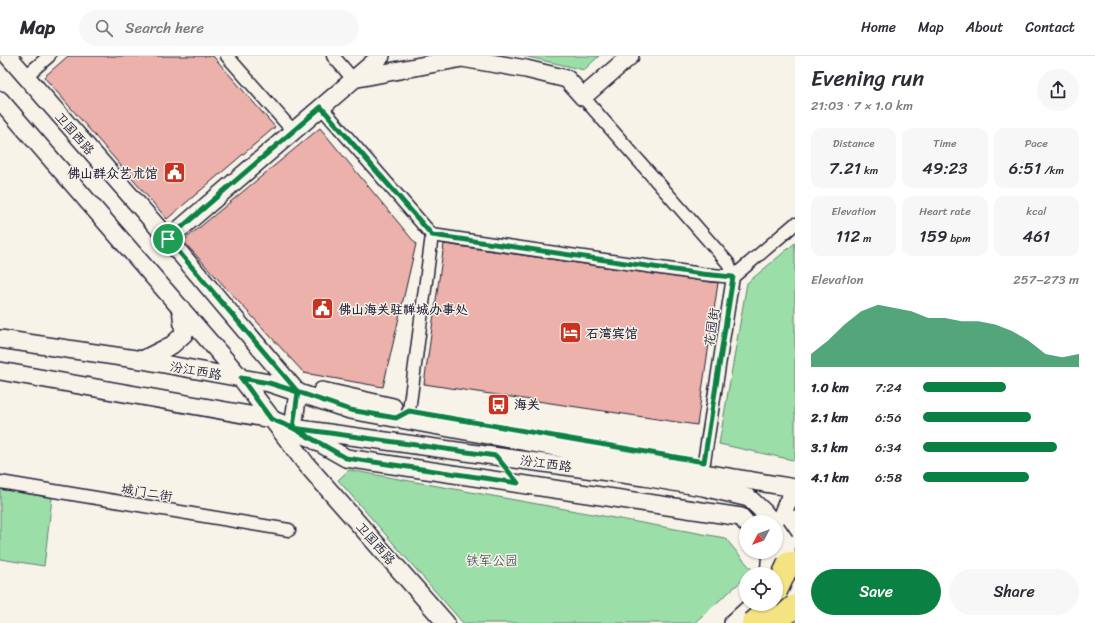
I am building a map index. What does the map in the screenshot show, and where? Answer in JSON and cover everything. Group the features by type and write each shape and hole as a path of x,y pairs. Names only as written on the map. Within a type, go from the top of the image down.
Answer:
{"highway":[{"path":"764,615 795,606"}],"main road":[{"name":"卫国西路","path":"8,56 168,239 298,392"},
{"path":"168,239 381,56"},
{"path":"353,79 413,61 462,57 526,69 567,79 583,97 630,56"},
{"path":"0,100 241,378 271,419"},
{"path":"142,360 172,345 184,334 181,308"},
{"name":"汾江西路","path":"0,339 142,360 269,383 350,410 402,415 646,470"},
{"name":"汾江西路","path":"0,371 271,419 293,428 549,464 646,470"},
{"path":"279,371 316,390 402,415 704,462 795,479"},
{"path":"298,392 293,428 306,464"},
{"name":"卫国西路","path":"271,419 306,464 446,623"},
{"path":"293,428 346,458 739,517"},
{"path":"496,456 518,483"},
{"path":"518,483 549,464"},
{"path":"646,470 795,488"},
{"path":"646,470 703,487 749,498 766,515"},
{"path":"783,518 787,503 795,492"},
{"path":"783,530 795,519"},
{"path":"783,600 795,613"},
{"path":"733,623 764,615"}],"street":[{"path":"26,76 49,56"},
{"path":"227,56 293,131"},
{"path":"333,56 353,79"},
{"path":"583,97 728,262 733,277"},
{"path":"321,107 432,235 702,274 733,277 795,224"},
{"path":"402,415 432,235"},
{"name":"花园街","path":"704,462 733,277"},
{"name":"城门二街","path":"0,482 289,530"}],"green space":[{"path":"524,56 599,56 584,70"},
{"path":"795,243 795,459 793,460 719,444 747,283"},
{"name":"铁军公园","path":"349,470 725,538 739,554 739,559 743,559 750,567 739,567 739,583 694,623 463,623 338,480"},
{"path":"0,489 52,498 44,566 0,559"}],"building":[{"name":"佛山群众艺术馆","path":"68,56 213,56 275,127 167,219 44,77"},
{"name":"佛山海关驻禅城办事处","path":"320,128 416,244 383,387 304,373 183,241"},
{"name":"石湾宾馆","path":"444,244 718,283 697,425 424,384"}],"place":[{"name":"佛山群众艺术馆","path":"174,173"},
{"name":"佛山海关驻禅城办事处","path":"323,309"},
{"name":"石湾宾馆","path":"571,333"},
{"name":"海关","path":"499,404"}],"route":[{"path":"168,239 298,392 269,383 241,378 271,419 293,428 346,458 518,483 496,456 293,428 298,392 350,410 396,418 409,411 704,462 733,277 702,274 432,235 321,107 168,239"}]}
